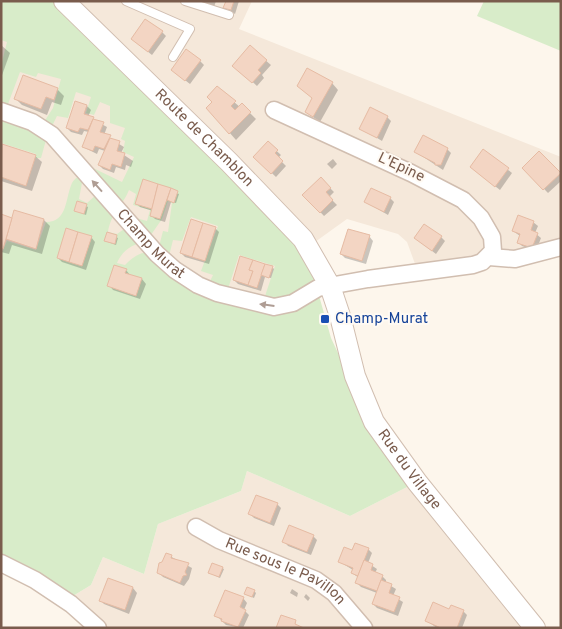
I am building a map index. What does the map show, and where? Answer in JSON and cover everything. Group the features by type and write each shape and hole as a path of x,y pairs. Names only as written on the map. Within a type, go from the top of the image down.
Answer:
{"street":[{"name":"Route de Chamblon","path":"64,1 288,222 312,252 330,286"},
{"name":"L'Epine","path":"274,110 411,173 463,200 481,218 492,237 493,251 489,257"},
{"name":"Champ Murat","path":"1,111 32,122 52,136 157,254 175,270 198,285 217,293 274,307 292,303 318,288 330,286"},
{"path":"330,286 473,265 489,257 515,259 561,247"},
{"name":"Rue du Village","path":"330,286 340,316 355,376 374,422 416,482 535,628"},
{"name":"Rue sous le Pavillon","path":"196,527 219,540 316,580 334,593 364,628"},
{"path":"2,564 42,585 71,604 98,628"}],"lane":[{"path":"126,1 190,29 173,57"},
{"path":"185,1 229,15"}],"shaded area":[{"path":"1,1 252,1 239,29 561,157 561,247 418,272 407,242 398,234 347,219 308,247 293,303 1,264"},
{"path":"247,471 350,516 417,482 535,628 101,628 68,599 91,585 103,557 144,574 158,524 241,491"}],"green space":[{"path":"1,1 64,1 303,239 331,338 344,366 417,482 350,516 247,471 241,491 158,524 144,574 103,557 91,585 68,599 1,562 1,254 7,241 36,250 46,222 53,221 62,214 72,183 84,172 74,161 78,151 93,168 122,182 134,157 123,152 125,141 121,139 125,128 110,123 110,106 100,102 94,115 86,113 91,97 76,92 68,118 57,116 51,128 44,122 53,108 61,79 38,73 36,77 20,72 5,112 1,111 1,66 7,42 1,40","holes":["84,172 96,195 87,203 79,199","129,190 136,194 133,205 150,210 147,221 132,217 127,227 117,234 108,232 109,225","168,201 172,203 168,232 163,231 157,254 143,253 132,258 125,265 117,263 128,248 146,242 162,219","191,217 218,226 201,271 213,275 210,281 167,264 173,240 182,241","239,255 275,266 262,305 226,295"]},
{"path":"484,1 561,1 561,51 477,16"},
{"path":"1,119 32,130 46,140 41,158 35,158 36,154 1,143"}],"building":[{"path":"226,1 234,1 231,10 223,8"},
{"path":"145,19 163,31 148,52 131,39"},
{"path":"250,45 267,60 258,70 261,73 252,83 232,66"},
{"path":"186,49 201,60 185,81 171,70"},
{"path":"307,68 333,82 313,117 305,112 312,98 297,86"},
{"path":"23,75 58,88 54,100 46,97 41,109 14,99"},
{"path":"217,86 236,101 231,106 235,110 242,103 251,112 229,134 206,108 212,102 207,97"},
{"path":"75,101 87,105 84,114 94,117 88,130 80,128 78,132 66,128"},
{"path":"370,107 388,116 377,138 359,129"},
{"path":"93,119 104,122 100,132 111,135 104,149 95,146 93,151 82,147"},
{"path":"423,135 448,148 441,165 435,165 435,163 414,152"},
{"path":"110,138 120,141 117,151 125,153 121,167 112,164 110,170 98,165"},
{"path":"268,141 278,150 275,153 283,161 271,174 253,157"},
{"path":"2,144 36,155 26,186 1,177"},
{"path":"483,149 509,168 495,187 470,167"},
{"path":"539,151 561,173 543,190 522,168"},
{"path":"321,177 331,188 326,192 333,200 320,213 302,195"},
{"path":"143,179 158,184 152,209 135,204"},
{"path":"158,184 171,188 160,219 150,216"},
{"path":"171,188 178,191 174,203 167,200"},
{"path":"371,188 391,197 384,212 364,202"},
{"path":"77,201 87,204 84,214 74,211"},
{"path":"14,210 44,219 36,249 6,239"},
{"path":"1,214 12,218 3,249 1,248"},
{"path":"518,215 534,221 531,230 538,233 532,248 517,243 520,234 512,231"},
{"path":"191,219 203,223 192,257 180,253"},
{"path":"203,223 216,227 205,261 192,257"},
{"path":"424,224 442,236 432,251 414,238"},
{"path":"66,228 78,232 69,262 57,258"},
{"path":"348,229 370,235 362,261 340,254"},
{"path":"78,232 92,236 82,266 69,262"},
{"path":"107,232 117,235 115,244 104,241"},
{"path":"240,256 253,260 249,270 253,271 248,285 233,280"},
{"path":"253,260 265,264 257,288 248,285 253,271 249,270"},
{"path":"265,264 273,266 269,278 261,275"},
{"path":"114,265 127,269 125,273 142,278 136,296 107,286"},
{"path":"256,495 278,503 270,523 248,514"},
{"path":"289,525 314,535 307,552 282,542"},
{"path":"355,543 369,548 358,576 351,573 353,568 338,562 344,547 352,550"},
{"path":"166,553 172,555 171,558 189,563 185,572 187,575 183,576 180,583 157,573 159,563 162,562"},
{"path":"364,560 373,564 371,570 383,575 377,591 355,583"},
{"path":"212,563 223,567 219,577 208,573"},
{"path":"108,578 133,587 125,610 99,601"},
{"path":"381,580 392,584 389,593 400,597 394,612 372,604"},
{"path":"247,587 255,590 252,597 244,594"},
{"path":"225,590 244,597 240,607 246,610 238,627 221,621 222,619 214,616"},
{"path":"433,602 449,609 451,605 464,610 457,628 441,628 425,621"},
{"path":"281,615 296,620 295,624 304,628 276,628"}],"place":[{"name":"Champ-Murat","path":"325,319"}]}
